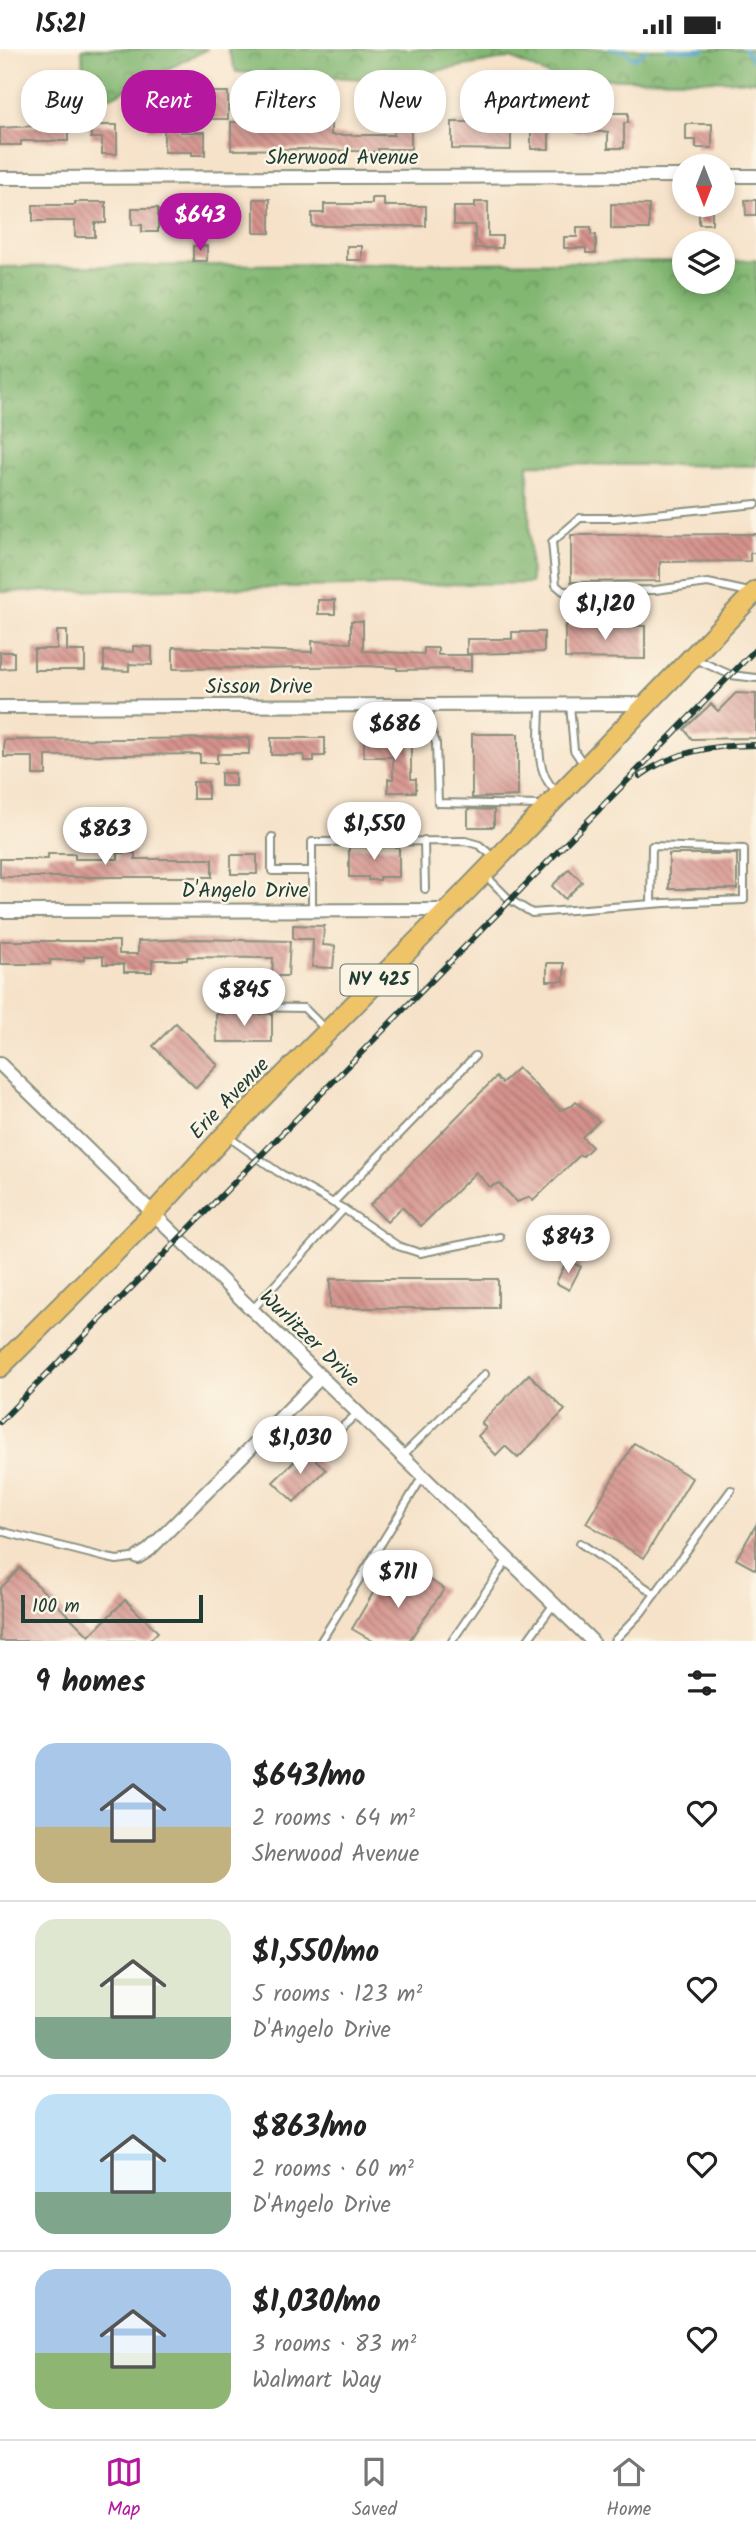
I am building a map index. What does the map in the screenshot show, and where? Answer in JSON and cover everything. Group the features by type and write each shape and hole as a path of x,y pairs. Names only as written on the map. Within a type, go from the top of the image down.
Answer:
{"main road":[{"name":"Erie Avenue","path":"0,1367 153,1214 225,1135 448,910 755,592"}],"street":[{"name":"Sherwood Avenue","path":"0,178 672,176"},
{"path":"735,176 756,176"},
{"name":"Sisson Drive","path":"0,707 645,704"},
{"name":"D'Angelo Drive","path":"0,911 448,910"},
{"name":"Wurlitzer Drive","path":"0,1064 554,1604 584,1638"},
{"path":"138,1557 149,1550 321,1377"}],"lane":[{"path":"755,592 708,583 655,590 563,591 556,585 552,542 580,518 614,518 756,504"},
{"path":"690,657 731,675 756,678"},
{"path":"429,705 430,727 436,743 438,803 554,799 541,772 540,705"},
{"path":"570,705 574,750 586,767"},
{"path":"272,837 272,871 312,871"},
{"path":"424,840 425,889"},
{"path":"312,911 312,842 424,840 465,841 479,845 509,899 532,913 744,900 744,849 652,846 651,904"},
{"path":"239,1007 303,1008 327,1032"},
{"path":"333,1203 475,1056"},
{"path":"225,1135 278,1172 344,1209 398,1247 420,1252 500,1237"},
{"path":"253,1310 344,1209"},
{"path":"402,1456 485,1374"},
{"path":"260,1437 273,1448 312,1444 321,1446 358,1413"},
{"path":"321,1641 423,1476"},
{"path":"614,1641 641,1613 731,1490"},
{"path":"0,1531 107,1558 127,1560 138,1557"},
{"path":"580,1543 655,1594"},
{"path":"452,1641 508,1559"},
{"path":"527,1641 554,1604"}],"green space":[{"path":"82,49 208,49 166,70 121,70 121,92 111,97 107,96 107,70 83,70"},
{"path":"228,49 756,49 756,81 614,79 614,70 537,70 511,58 441,70 354,70 354,78 340,78 340,70 235,70"},
{"path":"756,260 756,466 528,464 531,583 0,592 0,267 672,261 672,294 735,294 735,261"}],"building":[{"path":"216,92 228,92 228,119 216,119"},
{"path":"614,113 628,113 628,123 624,123 624,148 608,148 608,133 614,133"},
{"path":"452,122 460,122 460,133 511,133 511,150 452,149"},
{"path":"686,124 712,124 712,148 696,148 696,140 686,140"},
{"path":"107,125 117,125 117,154 102,154 102,138 91,138 91,133 107,133"},
{"path":"21,127 21,133 68,133 68,141 21,141 21,145 0,145 0,128"},
{"path":"164,133 205,133 205,155 164,152"},
{"path":"231,133 411,133 411,149 378,149 378,152 231,150"},
{"path":"531,133 549,133 549,149 531,149"},
{"path":"372,198 384,198 384,206 426,206 426,226 312,226 312,213 324,213 324,204 372,204"},
{"path":"254,199 270,199 270,233 254,233"},
{"path":"745,200 756,200 756,215 746,215"},
{"path":"186,201 225,203 225,225 186,225"},
{"path":"75,202 106,202 106,223 95,223 95,237 75,237 75,221 33,221 33,205 75,205"},
{"path":"475,202 488,202 488,236 502,236 502,248 475,248 475,225 454,225 454,207 475,207"},
{"path":"611,204 649,205 649,229 611,229"},
{"path":"132,208 158,208 158,232 142,232 142,225 132,225"},
{"path":"699,217 712,217 712,224 699,224"},
{"path":"577,227 591,227 591,235 596,235 596,253 586,253 586,248 564,248 564,237 577,237"},
{"path":"193,246 207,246 207,261 193,261"},
{"path":"347,246 362,246 362,260 347,260"},
{"path":"756,534 756,553 750,553 750,561 660,562 660,581 571,582 571,535"},
{"path":"318,600 335,600 335,614 318,614"},
{"path":"351,621 363,621 363,651 424,654 424,648 438,648 438,655 471,655 471,671 397,670 368,666 173,669 173,647 312,652 312,641 351,643"},
{"path":"565,625 645,626 645,659 565,658"},
{"path":"57,631 67,631 67,651 85,651 85,670 34,670 34,649 57,649"},
{"path":"512,632 544,632 544,652 467,654 467,639 512,639"},
{"path":"133,646 152,647 152,665 129,664 129,671 104,670 104,651 133,652"},
{"path":"0,652 14,652 14,668 0,669"},
{"path":"736,693 756,694 756,738 692,739 684,729 711,704 718,711"},
{"path":"472,734 518,734 518,796 472,798"},
{"path":"249,738 249,754 217,754 217,763 200,763 200,754 46,756 46,775 33,775 33,757 4,757 4,740"},
{"path":"271,738 325,738 325,756 314,756 314,761 304,761 304,755 271,755"},
{"path":"364,740 411,740 411,779 416,779 416,792 388,792 388,779 393,779 393,757 364,757"},
{"path":"221,773 235,773 235,786 221,786"},
{"path":"193,782 208,782 208,799 193,799"},
{"path":"468,809 494,810 494,827 468,827"},
{"path":"349,847 399,847 399,877 368,880 368,877 349,877"},
{"path":"118,853 135,853 135,859 212,859 212,877 0,877 0,859 48,859 48,854 75,854 75,859 118,859"},
{"path":"669,854 737,854 737,889 669,889"},
{"path":"231,855 257,855 257,874 231,874"},
{"path":"569,869 582,882 565,899 552,886"},
{"path":"293,925 324,926 323,945 335,946 333,968 312,967 313,939 293,939"},
{"path":"0,941 119,941 119,954 138,954 138,941 290,941 288,976 272,976 273,958 187,957 187,960 152,960 152,972 124,972 124,964 103,964 103,956 84,956 84,960 50,960 50,964 0,964"},
{"path":"547,963 564,963 564,981 547,981"},
{"path":"216,1014 272,1014 272,1042 217,1042"},
{"path":"176,1023 218,1065 196,1088 153,1046"},
{"path":"518,1068 560,1110 576,1102 599,1121 582,1137 592,1147 583,1156 580,1155 533,1201 530,1197 517,1202 499,1183 490,1187 476,1172 421,1226 402,1207 387,1222 370,1205 496,1077 502,1083"},
{"path":"567,1260 581,1267 569,1290 556,1283"},
{"path":"330,1279 498,1279 498,1308 330,1308"},
{"path":"529,1374 565,1410 518,1458 505,1446 496,1455 478,1436 486,1428 481,1423"},
{"path":"634,1443 692,1478 644,1558 586,1523"},
{"path":"306,1450 326,1470 294,1502 273,1482"},
{"path":"756,1525 756,1570 736,1559"},
{"path":"20,1568 89,1636 125,1600 158,1632 149,1641 0,1641 0,1589"},
{"path":"415,1570 444,1589 409,1641 373,1641 352,1629 380,1581 401,1593"}],"waterway":[{"path":"610,49 623,50 634,59 647,49"},
{"path":"667,49 704,49"},
{"path":"745,49 756,65"}],"railway":[{"path":"0,1422 756,649"},
{"path":"640,776 653,767 695,751 756,745"}]}
